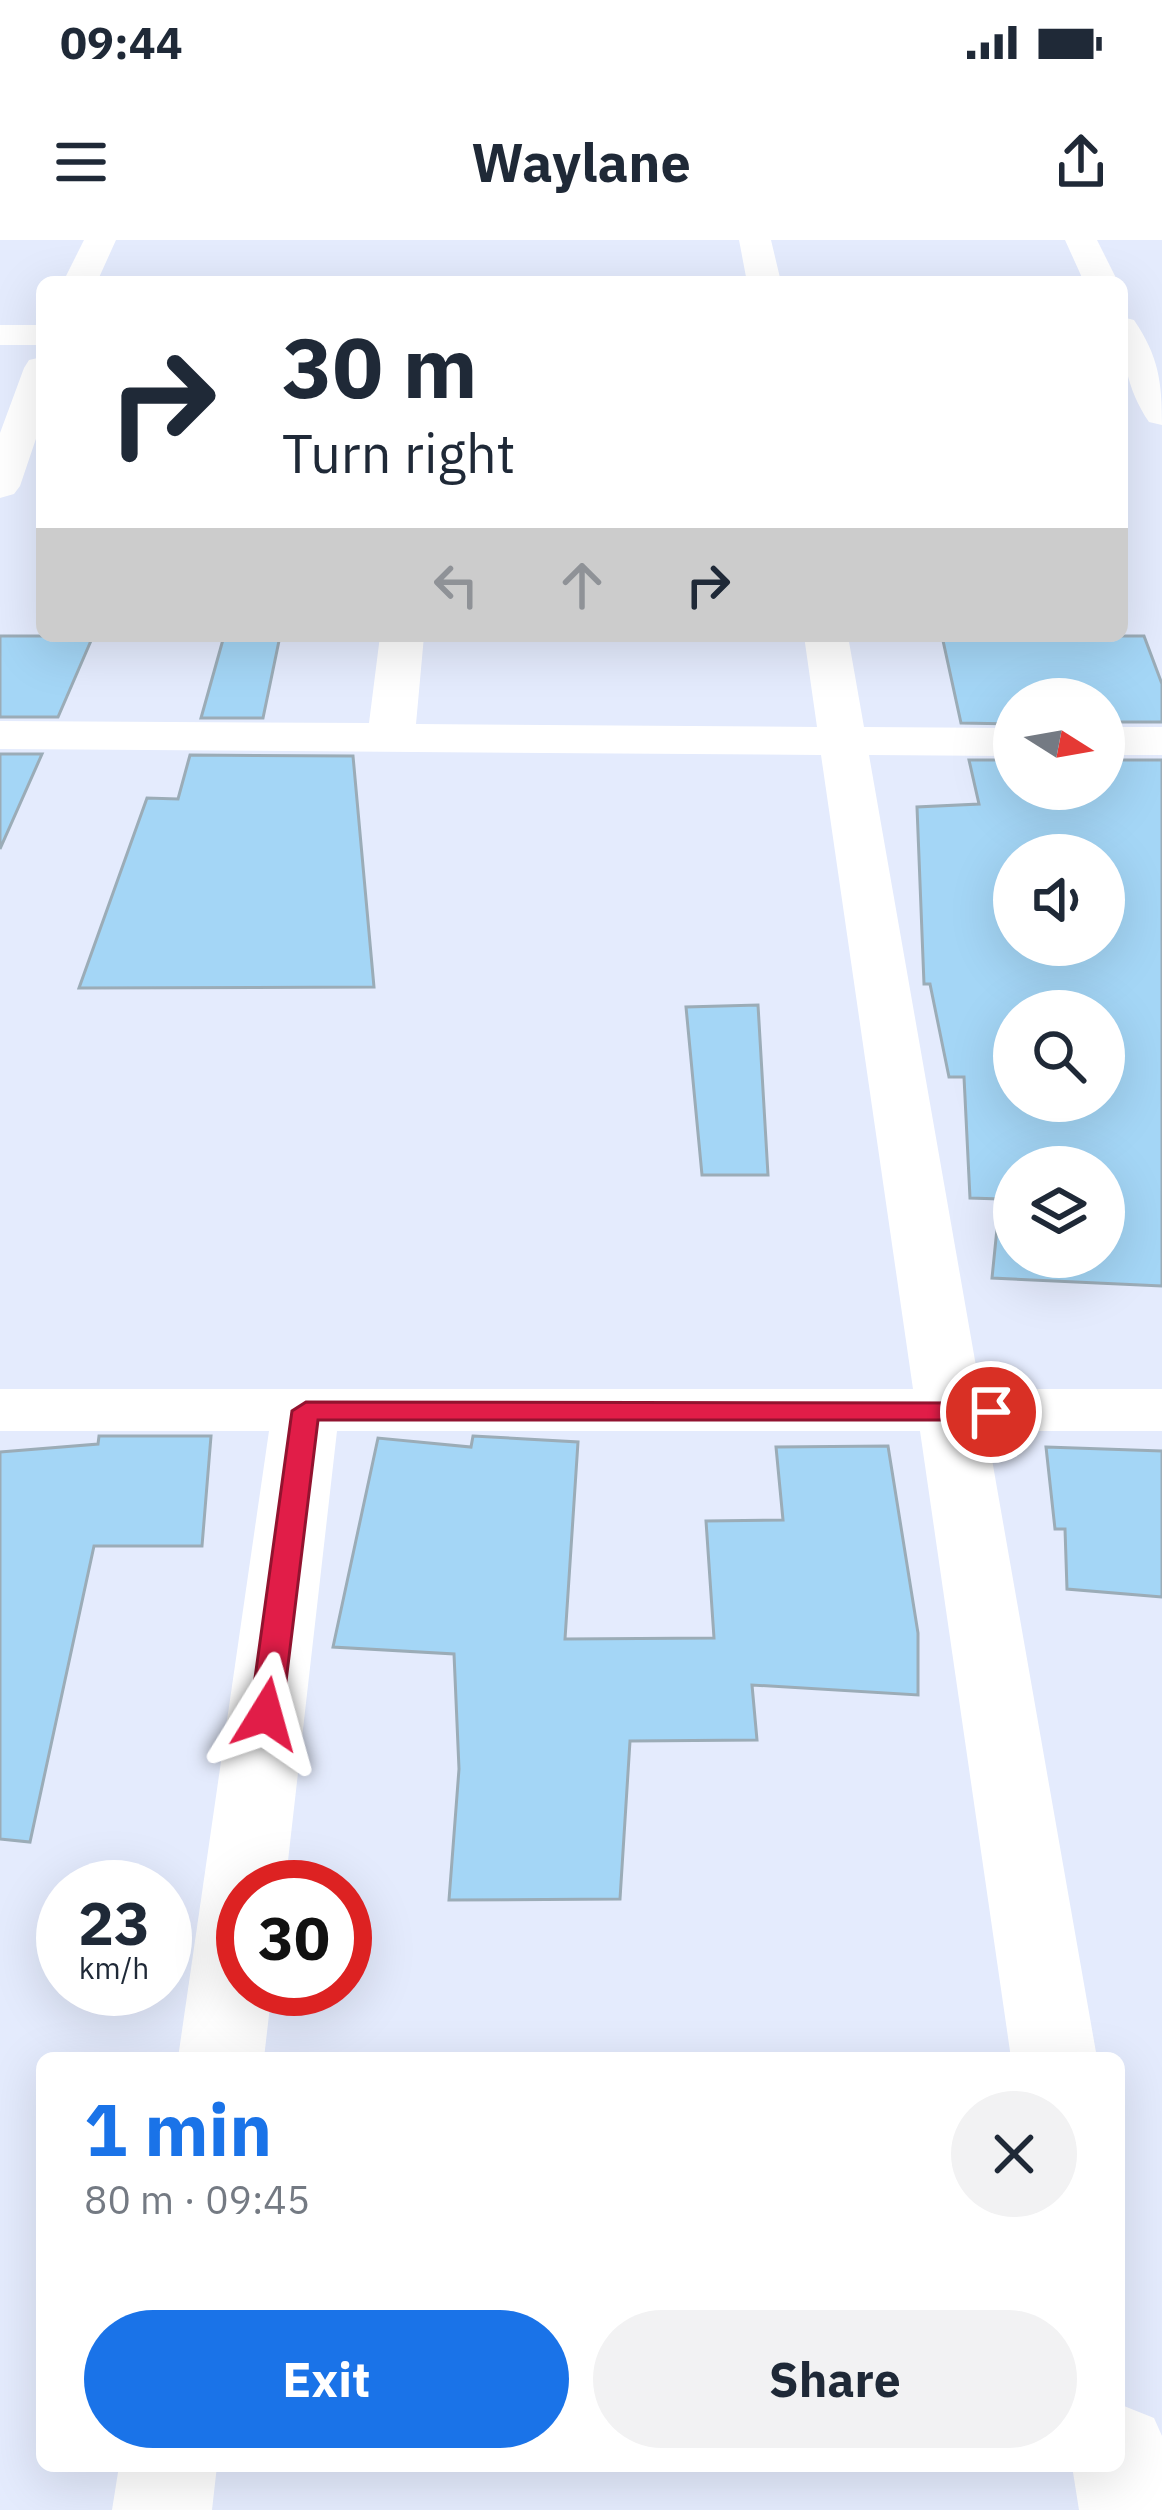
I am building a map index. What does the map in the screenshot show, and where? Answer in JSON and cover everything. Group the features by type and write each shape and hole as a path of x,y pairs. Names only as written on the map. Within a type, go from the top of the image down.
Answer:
{"street":[{"path":"83,276 100,240"},
{"path":"754,240 763,276"},
{"path":"1081,240 1098,276"},
{"path":"1128,331 1162,332"},
{"path":"0,335 36,335"},
{"path":"1128,342 1162,414"},
{"path":"0,486 36,385"},
{"path":"391,736 401,642"},
{"path":"827,642 1053,2052"},
{"path":"0,735 391,736 844,745 993,742"},
{"path":"1125,741 1162,741"},
{"path":"0,1410 1162,1410"},
{"path":"247,1860 306,1411"},
{"path":"222,2052 226,2016"},
{"path":"162,2510 167,2472"},
{"path":"1123,2472 1129,2510"}],"building":[{"path":"0,636 36,636 36,642 90,642 58,717 0,717"},
{"path":"1128,636 1144,636 1162,684 1162,722 1125,722 1125,678 993,678 993,724 961,723 943,642 1128,642"},
{"path":"222,642 279,642 263,718 201,718"},
{"path":"0,754 42,754 0,849"},
{"path":"190,755 353,756 374,987 79,988 147,798 178,799"},
{"path":"969,760 993,760 993,810 1125,810 1125,760 1162,760 1162,1286 992,1278 993,1268 993,1278 1125,1278 1125,1146 993,1146 993,1199 970,1198 964,1077 949,1077 930,984 924,984 917,807 979,804"},
{"path":"758,1005 768,1175 702,1175 686,1007"},
{"path":"99,1436 211,1436 202,1546 94,1546 30,1842 0,1839 0,1452 98,1444"},
{"path":"473,1436 578,1442 565,1639 714,1638 706,1521 783,1520 776,1447 888,1446 918,1633 918,1695 752,1685 757,1740 630,1741 620,1899 449,1900 459,1769 454,1654 333,1647 378,1438 471,1447"},
{"path":"1046,1447 1162,1451 1162,1597 1067,1589 1065,1529 1055,1529"}],"route":[{"path":"266,1714 306,1411 991,1412"}]}
